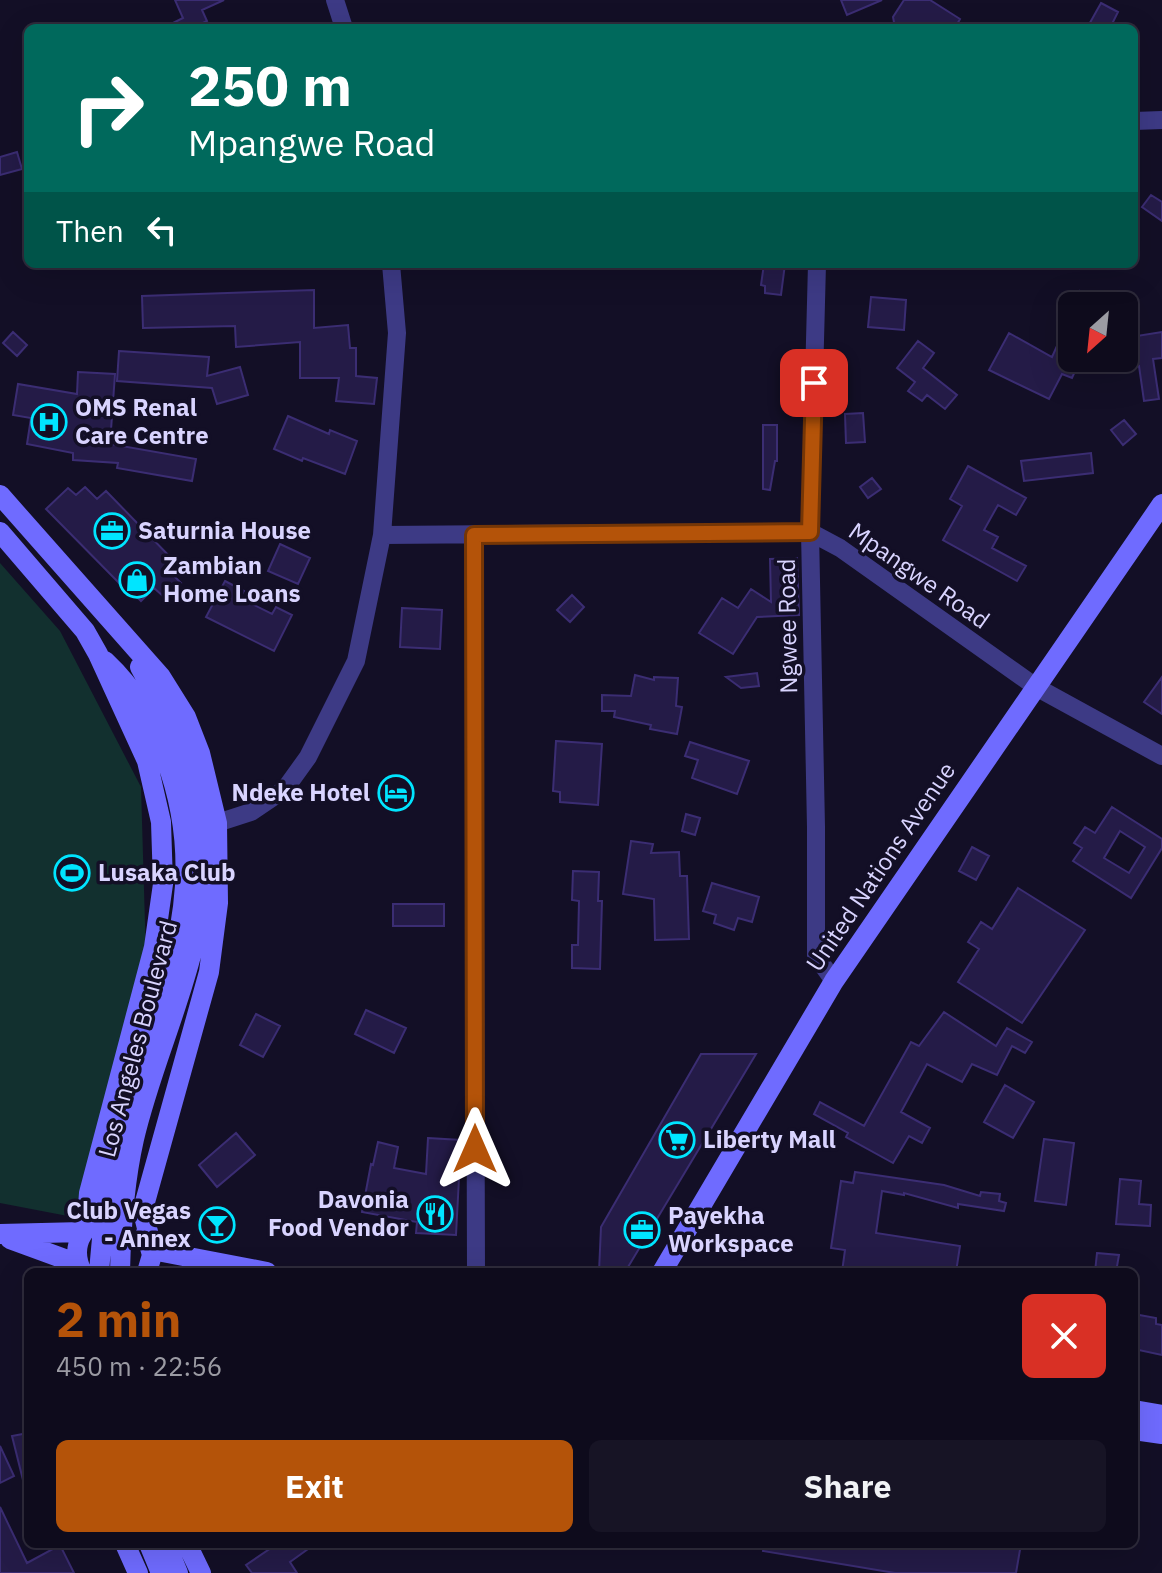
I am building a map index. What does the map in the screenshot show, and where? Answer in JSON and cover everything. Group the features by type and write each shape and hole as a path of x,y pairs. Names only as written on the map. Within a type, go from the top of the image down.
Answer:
{"main road":[{"name":"Los Angeles Boulevard","path":"0,495 161,677 186,717 200,753 217,823 215,939 209,972 145,1202 144,1216 151,1247"},
{"name":"United Nations Avenue","path":"664,1268 834,981 1162,504"},
{"name":"Los Angeles Boulevard","path":"0,532 85,631 98,654 147,761 161,822 163,884 154,947 89,1193 85,1230 77,1247 80,1268"},
{"name":"Los Angeles Boulevard","path":"100,1268 113,1206 177,1007 196,933 204,855 187,770 164,710 129,642"},
{"name":"Los Angeles Boulevard","path":"98,654 125,680 150,718 171,775 188,856 180,930 162,1004 119,1134 113,1206 120,1268"},
{"path":"0,1234 85,1230 103,1217 123,1217 141,1227 151,1247 148,1268"},
{"path":"0,1234 76,1268"},
{"path":"151,1247 248,1268"},
{"path":"1138,1411 1162,1415"},
{"path":"1138,1431 1162,1434"},
{"path":"127,1548 138,1573"},
{"path":"151,1548 161,1573"},
{"path":"168,1548 178,1573"},
{"path":"189,1548 201,1573"}],"street":[{"path":"335,0 343,24"},
{"path":"1138,121 1162,120"},
{"path":"217,823 251,812 285,789 308,757 356,661 382,535 397,333 391,268"},
{"name":"Ngwee Road","path":"817,268 810,532 816,956 834,981"},
{"name":"Mpangwe Road","path":"382,535 810,532 840,548 1036,687 1162,756"},
{"path":"474,535 476,1268"}],"green space":[{"name":"Lusaka Club","path":"0,563 60,631 141,787 146,958 73,1217 0,1203"}],"building":[{"path":"175,0 224,0 202,10 207,21 201,24 171,24 183,18"},
{"path":"841,0 882,0 847,15"},
{"path":"904,0 930,0 960,19 957,24 894,24 893,17"},
{"path":"1101,3 1118,12 1112,24 1089,24"},
{"path":"17,152 22,169 0,175 0,157"},
{"path":"1151,195 1162,202 1162,221 1142,207"},
{"path":"763,268 784,268 781,295 765,293 765,286 761,285"},
{"path":"314,290 314,328 348,325 350,348 356,348 356,376 377,378 374,404 336,401 339,378 300,378 300,342 236,347 235,326 143,328 142,296"},
{"path":"871,297 906,300 904,330 868,327"},
{"path":"13,332 27,345 17,356 3,343"},
{"path":"1162,332 1162,358 1153,359 1159,399 1144,401 1138,366 1138,336"},
{"path":"1009,333 1052,357 1058,344 1058,372 1075,372 1072,378 1062,374 1049,399 989,370"},
{"path":"918,341 934,353 923,368 957,395 945,409 927,395 922,401 908,391 915,382 897,368"},
{"path":"119,351 209,357 207,376 240,367 248,395 217,404 212,388 117,381"},
{"path":"78,372 115,374 110,444 196,459 192,481 117,468 118,463 73,460 73,453 27,444 31,418 13,415 18,384 77,394"},
{"path":"863,413 865,442 846,443 845,414"},
{"path":"288,416 329,434 330,430 357,441 345,474 274,449"},
{"path":"1124,420 1136,434 1123,445 1111,430"},
{"path":"763,425 777,425 777,461 770,490 763,489"},
{"path":"1091,453 1093,473 1024,481 1021,461"},
{"path":"968,466 1026,498 1016,515 998,505 984,530 998,537 992,548 1026,566 1017,581 943,540 962,506 950,499"},
{"path":"872,478 881,489 868,498 860,487"},
{"path":"85,487 97,499 106,491 176,563 168,570 181,583 165,598 154,588 141,601 127,587 125,589 46,509 68,488 76,495"},
{"path":"280,544 310,558 298,584 268,571"},
{"path":"797,558 799,615 757,617 733,654 699,633 722,598 738,608 751,589 771,602 770,559"},
{"path":"225,581 244,591 240,598 272,614 276,607 292,615 274,651 206,617"},
{"path":"572,595 584,607 570,622 557,610"},
{"path":"402,608 442,610 440,649 400,647"},
{"path":"757,673 759,686 741,688 726,677"},
{"path":"635,675 654,680 654,677 678,678 676,706 682,707 677,734 614,717 615,711 602,711 602,695 631,696"},
{"path":"1162,677 1162,714 1144,702"},
{"path":"556,741 602,744 598,805 560,802 560,792 553,791"},
{"path":"690,742 749,761 737,794 692,778 698,760 685,756"},
{"path":"1112,807 1162,839 1162,848 1131,898 1073,861 1082,848 1074,843 1085,827 1095,833","holes":["1120,831 1145,847 1129,873 1104,858"]},
{"path":"686,814 700,818 695,835 682,831"},
{"path":"631,841 653,844 651,853 679,852 680,876 687,876 689,939 655,940 654,899 623,894"},
{"path":"972,847 989,856 976,880 959,871"},
{"path":"573,871 599,872 598,901 602,901 600,969 572,968 572,945 578,945 579,901 572,900"},
{"path":"712,883 759,897 752,922 738,918 734,930 714,923 716,915 703,911"},
{"path":"1018,888 1085,930 1022,1023 958,982 979,949 968,942 981,922 992,929"},
{"path":"393,904 444,904 444,926 393,926"},
{"path":"366,1010 406,1028 394,1053 355,1034"},
{"path":"944,1012 996,1046 1007,1028 1032,1042 1025,1053 1012,1046 997,1075 972,1064 962,1082 927,1064 901,1112 930,1128 922,1143 909,1136 893,1163 846,1137 848,1133 814,1114 820,1102 864,1126 911,1042 919,1046"},
{"path":"256,1014 280,1026 263,1057 240,1045"},
{"name":"Liberty Mall","path":"701,1054 756,1054 627,1268 599,1268 601,1227"},
{"path":"1005,1085 1034,1102 1013,1138 984,1122"},
{"path":"236,1133 255,1155 217,1187 199,1165"},
{"path":"428,1138 461,1140 456,1235 416,1233 417,1222 362,1212 378,1142 398,1147 394,1168 426,1174"},
{"path":"1044,1139 1074,1143 1066,1205 1035,1201"},
{"path":"855,1172 944,1185 980,1196 981,1192 1000,1194 999,1201 1006,1203 1004,1211 958,1204 958,1208 904,1193 882,1191 876,1233 960,1246 957,1268 843,1268 845,1250 831,1248 841,1181 853,1183"},
{"path":"1120,1179 1141,1181 1139,1204 1151,1205 1150,1226 1116,1224"},
{"path":"1097,1253 1119,1255 1117,1268 1095,1268"},
{"path":"1138,1315 1156,1318 1156,1324 1162,1325 1162,1355 1138,1350"},
{"path":"24,1434 24,1480 23,1480 12,1436"},
{"path":"0,1446 14,1476 0,1483"},
{"path":"0,1507 27,1563 54,1548 62,1548 74,1573 0,1573"},
{"path":"271,1548 309,1548 290,1562 297,1573 252,1573 246,1565"},
{"path":"763,1548 1020,1548 1016,1573 895,1573 763,1551"}],"place":[{"name":"OMS Renal Care Centre","path":"49,422"},
{"name":"Saturnia House","path":"112,531"},
{"name":"Zambian Home Loans","path":"137,580"},
{"name":"Ndeke Hotel","path":"396,793"},
{"name":"Lusaka Club","path":"72,873"},
{"name":"Liberty Mall","path":"677,1140"},
{"name":"Davonia Food Vendor","path":"435,1214"},
{"name":"Club Vegas - Annex","path":"217,1225"},
{"name":"Payekha Workspace","path":"642,1230"}],"route":[{"path":"475,1149 474,535 810,532 814,383"}]}
